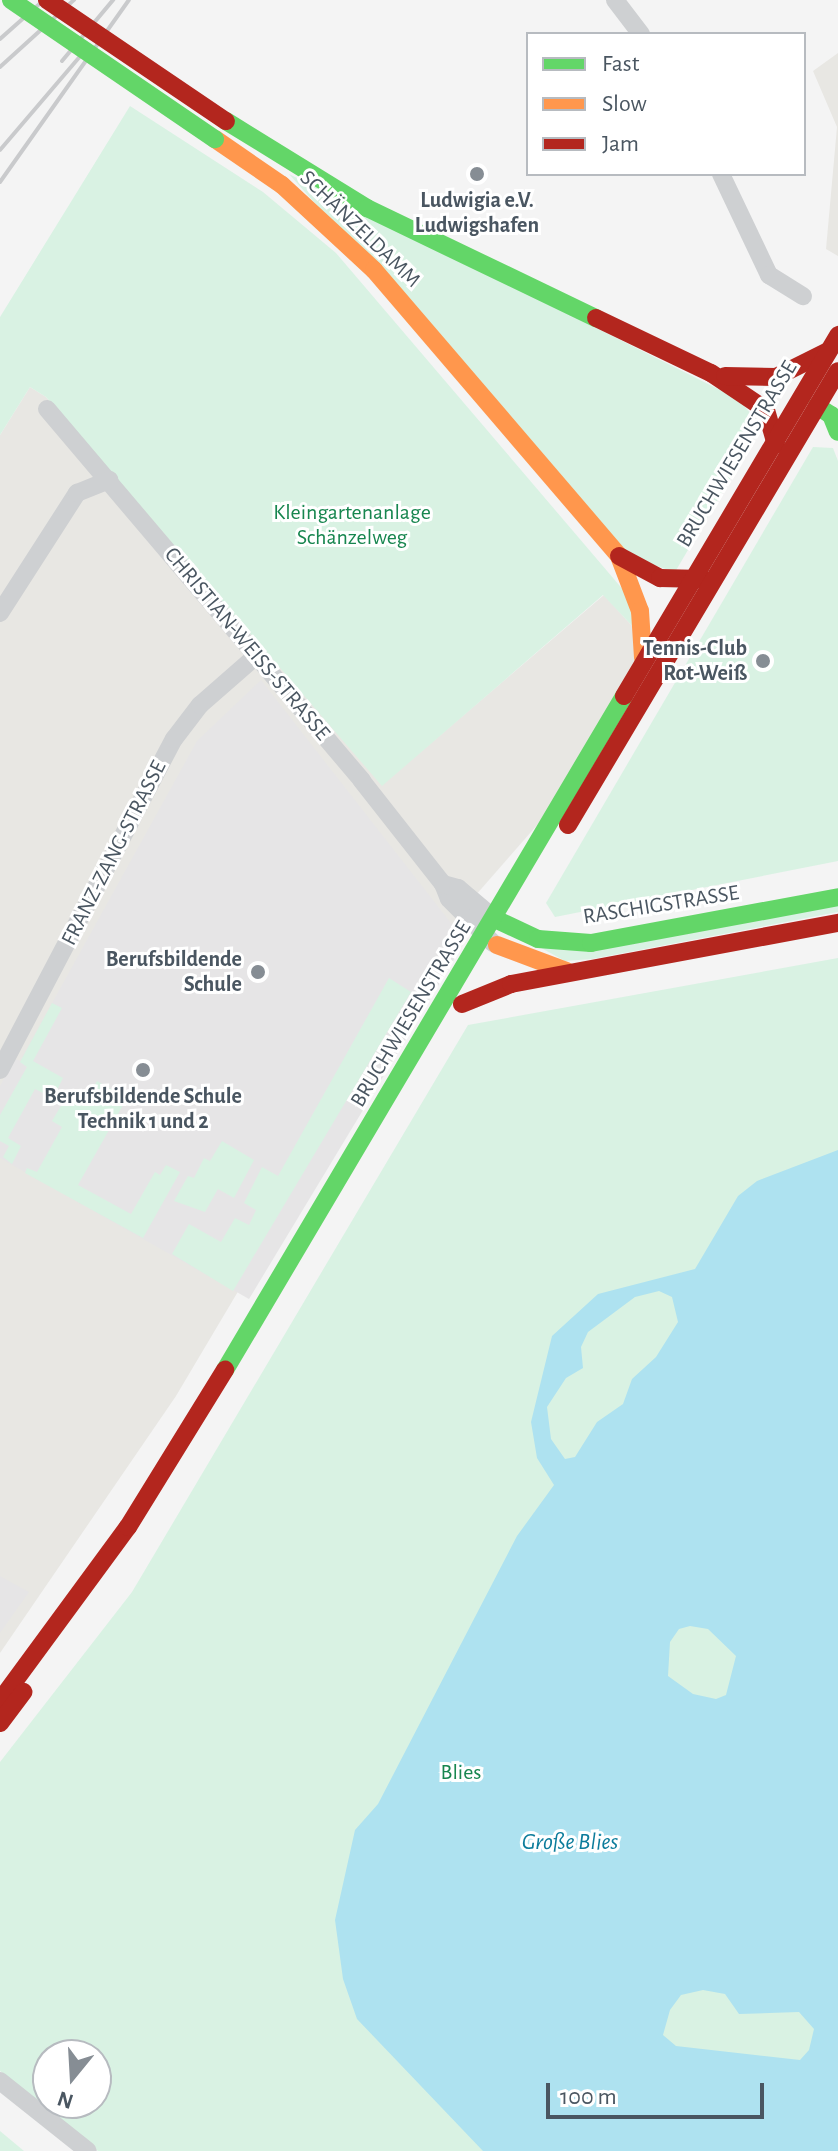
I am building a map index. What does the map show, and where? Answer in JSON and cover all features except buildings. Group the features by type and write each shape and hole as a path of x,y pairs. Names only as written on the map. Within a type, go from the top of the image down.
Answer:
{"main road":[{"name":"SCHÄNZELDAMM","path":"11,0 282,185 374,270 619,556 640,611 643,658"},
{"name":"SCHÄNZELDAMM","path":"47,0 226,121 367,208 711,373 766,410 776,435"},
{"name":"SCHÄNZELDAMM","path":"711,373 757,380 776,377 833,343"},
{"name":"BRUCHWIESENSTRASSE","path":"502,923 643,658 833,343"},
{"name":"BRUCHWIESENSTRASSE","path":"0,1701 128,1527 203,1408 764,494 777,481 838,371"},
{"path":"817,406 831,415 838,432"},
{"path":"764,494 776,435"},
{"name":"SCHÄNZELDAMM","path":"619,556 660,578 689,581 714,578"},
{"name":"RASCHIGSTRASSE","path":"502,923 538,939 591,943 838,897"},
{"path":"462,1004 511,984 838,923"},
{"name":"BRUCHWIESENSTRASSE","path":"0,1723 165,1496 462,1004 491,942"},
{"path":"491,942 574,974"}],"street":[{"path":"615,0 639,32"},
{"path":"722,176 769,275 803,296"},
{"name":"CHRISTIAN-WEISS-STRASSE","path":"47,409 256,656 443,884 449,899 491,942"},
{"path":"0,613 77,493 109,480"},
{"name":"FRANZ-ZANG-STRASSE","path":"0,1070 174,739 200,705 256,656"},
{"name":"CHRISTIAN-WEISS-STRASSE","path":"443,884 458,888 502,923"},
{"path":"0,2081 88,2151"}],"shaded area":[{"path":"838,53 838,256 826,249 837,127 813,71"},
{"path":"30,387 46,397 382,785 604,595 642,637 643,658 573,784 468,904 176,1396 0,1653 0,435"},
{"name":"Berufsbildende Schule","path":"261,680 465,941 249,1299 0,1158 0,1086 15,1059 20,1061 197,741"},
{"path":"0,1576 29,1592 0,1633"}],"green space":[{"name":"Kleingartenanlage Schänzelweg","path":"130,106 263,192 336,253 625,592 637,631 603,595 382,786 46,397 30,387 0,435 0,317"},
{"path":"289,174 738,399 759,423 754,438 675,572 629,557"},
{"name":"Tennis-Club Rot-Weiß","path":"813,447 833,448 838,461 838,861 555,917 546,903"},
{"path":"838,904 838,912 592,959 565,961 534,944"},
{"name":"Blies","path":"838,958 838,2151 98,2151 59,2119 112,2119 112,2039 32,2039 32,2097 0,2071 0,1762 132,1592 468,1025"},
{"path":"389,978 411,992 233,1291 172,1254 189,1224 221,1242 235,1218 249,1225 256,1210 244,1203 262,1167 278,1176"},
{"path":"52,1003 62,1008 33,1061 63,1078 53,1098 35,1089 8,1138 21,1146 12,1164 3,1157 9,1146 0,1141 0,1115 27,1067 20,1062"},
{"path":"97,1081 127,1098 78,1185 131,1214 155,1172 160,1175 166,1165 180,1172 143,1238 25,1173 27,1168 37,1172 62,1127 52,1121 71,1089 87,1098"},
{"path":"222,1141 254,1160 234,1198 218,1189 205,1212 174,1201 188,1176 194,1178 204,1158 210,1161"},
{"path":"0,2131 24,2151 0,2151"}],"water":[{"name":"Große Blies","path":"838,1150 838,2151 483,2151 357,2019 343,1979 335,1920 355,1830 378,1804 517,1536 554,1485 537,1458 531,1422 552,1336 598,1294 695,1269 738,1196 757,1181","holes":["659,1291 672,1297 678,1322 656,1357 632,1379 623,1404 597,1422 575,1457 565,1459 551,1439 547,1407 566,1378 583,1368 581,1347 588,1332 635,1297","690,1626 708,1629 736,1656 726,1695 716,1699 693,1694 668,1676 670,1642 679,1629","703,1990 725,1994 739,2014 799,2012 814,2029 809,2050 800,2060 676,2046 663,2035 670,2010 681,1995"]}],"railway":[{"path":"0,39 44,0"},
{"path":"0,67 74,0"},
{"path":"62,61 113,0"},
{"path":"0,182 129,0"},
{"path":"0,150 81,55"}],"traffic: fast":[{"path":"11,0 215,139"},
{"path":"226,121 367,208 596,318"},
{"path":"817,406 831,415 838,432"},
{"path":"225,1370 624,696"},
{"path":"495,919 538,939 591,943 838,897"}],"traffic: slow":[{"path":"215,139 282,185 374,270 619,556 640,611 643,658"},
{"path":"497,945 566,971"}],"traffic: jam":[{"path":"47,0 226,121"},
{"path":"596,318 711,373 766,410 776,445"},
{"path":"624,696 838,335"},
{"path":"725,376 776,377 826,352"},
{"path":"568,825 838,371"},
{"path":"619,556 660,578 703,579"},
{"path":"462,1004 511,984 838,923"},
{"path":"0,1701 128,1527 225,1370"},
{"path":"0,1723 23,1692"}],"place":[{"name":"Ludwigia e.V. Ludwigshafen","path":"477,174"},
{"name":"Tennis-Club Rot-Weiß","path":"763,661"},
{"name":"Berufsbildende Schule","path":"258,972"},
{"name":"Berufsbildende Schule Technik 1 und 2","path":"143,1070"}]}
